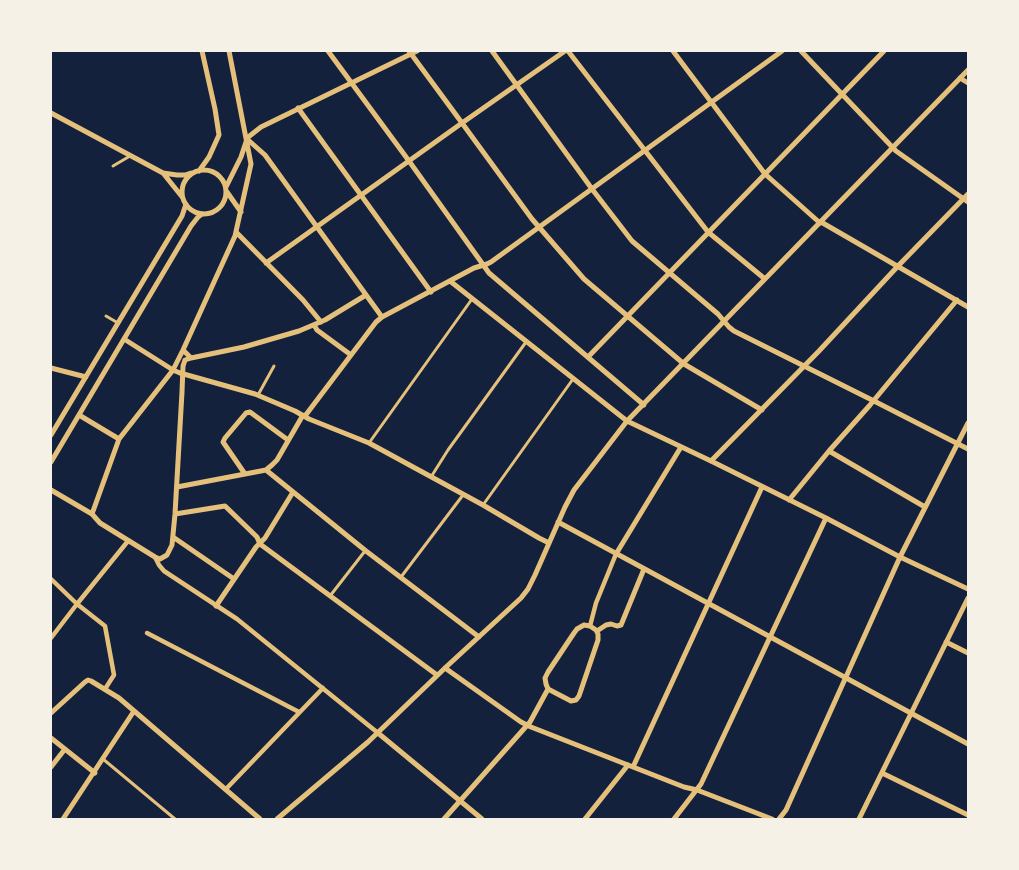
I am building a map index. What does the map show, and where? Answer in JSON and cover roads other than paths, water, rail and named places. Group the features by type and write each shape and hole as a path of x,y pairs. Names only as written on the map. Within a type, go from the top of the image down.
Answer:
{"street":[{"path":"183,198 182,192 185,181 197,172 208,157 219,135 202,51"},
{"path":"92,514 119,438 173,370 234,240 251,164 228,51"},
{"path":"328,51 489,273 644,405"},
{"path":"163,173 193,211 202,214 213,213 224,202 226,189 241,157 247,138 261,127 298,108 417,51"},
{"path":"492,51 632,241 720,315 724,322 734,331 968,449"},
{"path":"266,263 566,51 708,232 765,279"},
{"path":"673,51 765,174 790,197 820,223 968,307"},
{"path":"177,487 266,470 272,465 304,416 376,322 382,317 474,268 491,262 782,51"},
{"path":"712,461 898,266 966,198 893,148 801,51"},
{"path":"588,357 884,51"},
{"path":"410,53 538,228 584,278 684,364 762,410"},
{"path":"277,819 378,733 524,594 543,559 574,490 627,421 968,70"},
{"path":"960,78 968,83"},
{"path":"298,108 431,292"},
{"path":"51,113 163,173 185,175 209,171 218,175 241,212"},
{"path":"247,138 265,154 382,317"},
{"path":"51,435 182,216 186,204"},
{"path":"51,462 191,226 202,214"},
{"path":"236,232 322,322"},
{"path":"450,281 627,421 712,461 900,557 968,589"},
{"path":"51,490 92,514 100,523 155,557 160,559 167,555 171,548 173,537 184,362 187,359 244,347 299,331 322,322 366,294"},
{"path":"790,500 956,300"},
{"path":"314,325 317,330 351,356"},
{"path":"124,339 173,370 258,395 369,443 549,543"},
{"path":"183,350 191,358"},
{"path":"51,368 86,377"},
{"path":"245,474 224,442 225,438 246,413 250,412 288,440"},
{"path":"79,415 119,438"},
{"path":"779,819 786,810 900,557 968,424"},
{"path":"590,626 596,603 616,554 681,447"},
{"path":"829,451 925,507"},
{"path":"266,470 479,637"},
{"path":"585,819 630,766 709,603 762,486"},
{"path":"216,606 259,543 265,538 293,492"},
{"path":"175,514 225,506 257,536 259,543 437,675"},
{"path":"674,819 702,784 826,518"},
{"path":"558,522 968,744"},
{"path":"173,537 234,578"},
{"path":"51,638 128,540"},
{"path":"155,557 159,566 164,571 236,619 482,819"},
{"path":"597,631 606,625 621,625 644,569"},
{"path":"51,579 76,604 105,626 114,675 105,689"},
{"path":"859,819 968,598"},
{"path":"584,625 590,626 597,631 597,645 578,698 574,701 568,700 548,689 546,678 552,664 577,629 584,625"},
{"path":"147,633 299,712"},
{"path":"946,642 968,652"},
{"path":"445,668 527,725 684,787 697,790 772,819"},
{"path":"51,713 85,682 88,680 92,681 120,698 260,819"},
{"path":"226,789 323,688"},
{"path":"444,819 527,725 548,689"},
{"path":"64,819 134,711"},
{"path":"51,738 95,773"},
{"path":"51,767 65,749"},
{"path":"882,773 968,815"}],"lane":[{"path":"113,166 130,156"},
{"path":"369,443 473,299"},
{"path":"106,316 118,323"},
{"path":"431,477 448,450 526,341"},
{"path":"258,395 274,366"},
{"path":"483,505 574,378"},
{"path":"401,577 463,494"},
{"path":"330,596 366,550"},
{"path":"103,759 176,819"}]}
